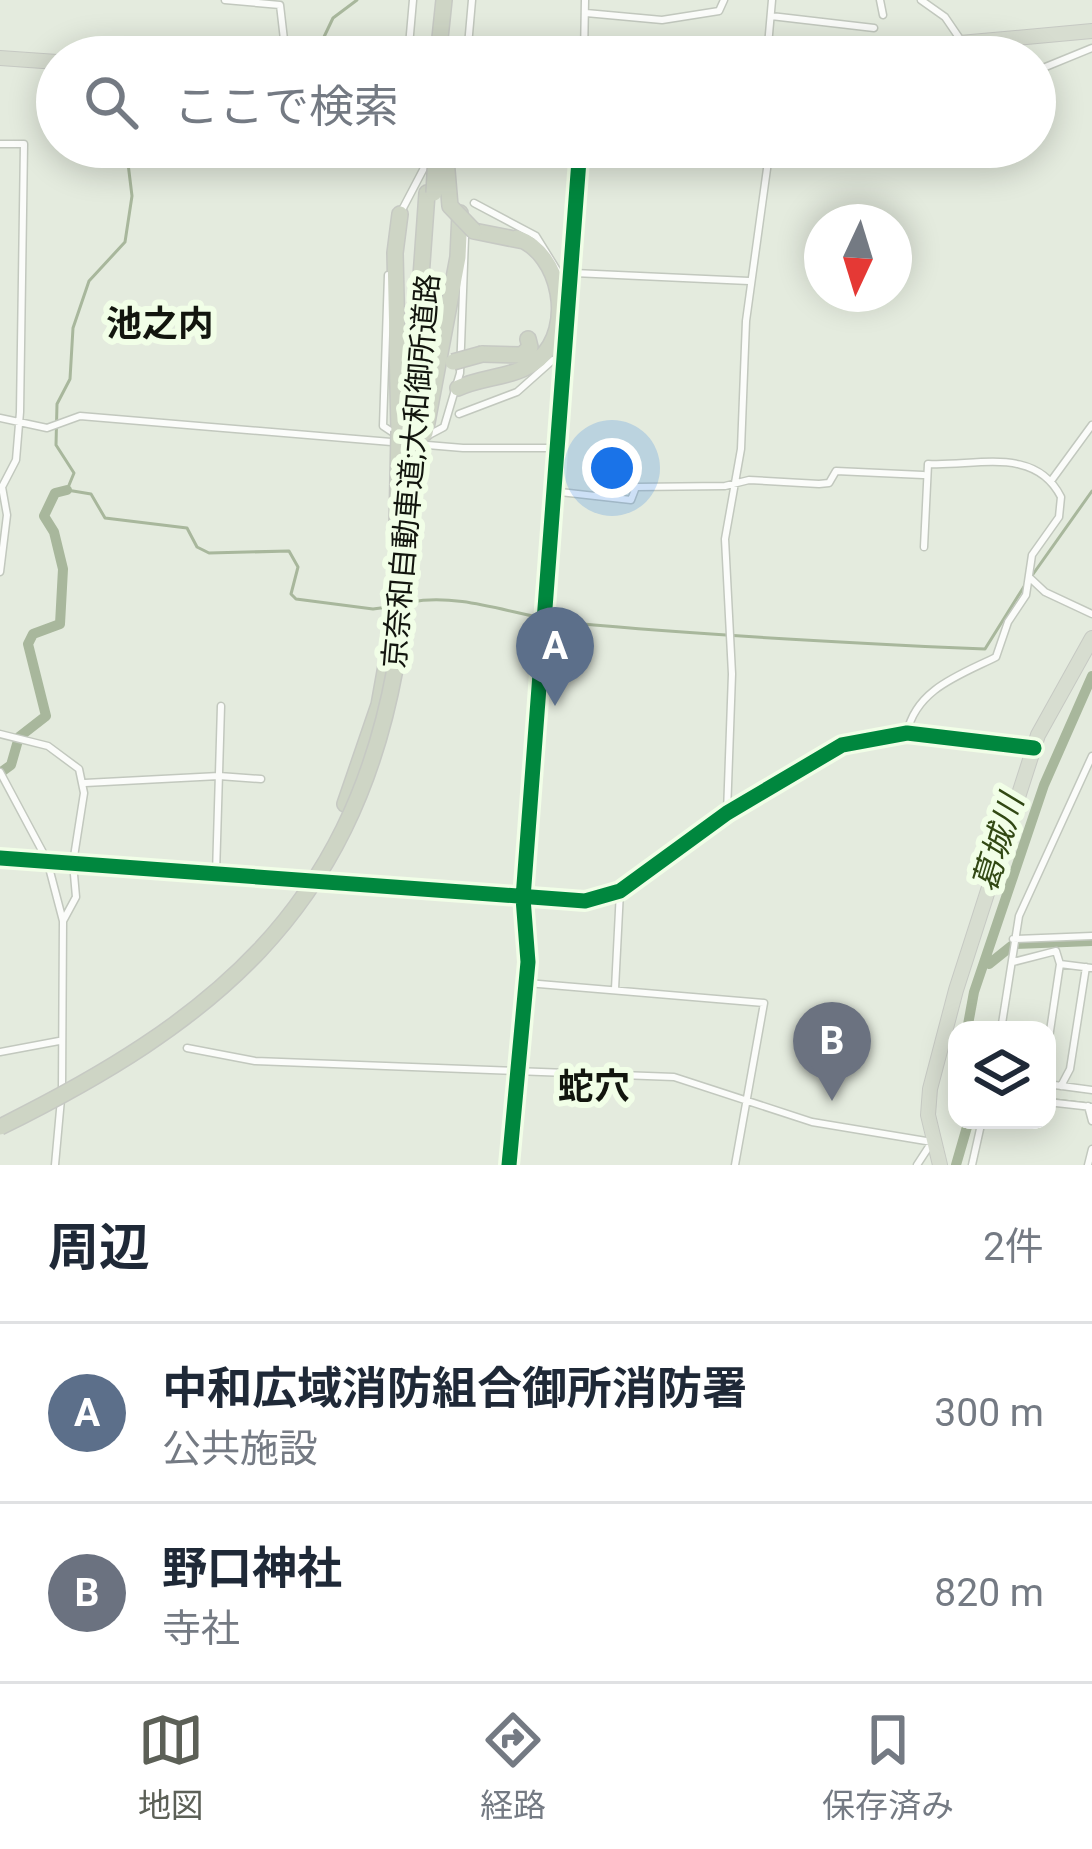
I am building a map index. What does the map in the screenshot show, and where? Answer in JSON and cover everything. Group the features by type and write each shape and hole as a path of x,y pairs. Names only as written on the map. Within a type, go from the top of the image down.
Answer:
{"highway":[{"path":"444,36 447,0"},
{"path":"1037,36 1092,31"},
{"path":"0,58 36,61"},
{"name":"京奈和自動車道;大和御所道路","path":"0,1127 140,1053 241,970 317,874 369,765 397,657 431,168"},
{"path":"441,168 450,206 474,231 517,238 545,257 559,315 544,354 513,372 458,388"},
{"path":"433,390 466,203"},
{"path":"400,214 395,253 413,432"},
{"path":"517,238 538,255 546,284"},
{"path":"413,432 433,390 454,362 482,354 522,355 530,347 528,339 531,355 513,372"},
{"name":"京奈和自動車道;大和御所道路","path":"241,970 294,897 345,804 379,705 394,616 413,432"},
{"path":"938,1162 928,1115 936,1060 1034,748 1092,638"}],"street":[{"path":"225,0 280,5 284,36"},
{"path":"409,36 413,0"},
{"path":"469,36 472,0"},
{"path":"585,0 585,36"},
{"path":"586,13 662,20 719,11 724,0"},
{"path":"769,36 772,0"},
{"path":"880,0 883,15"},
{"path":"921,0 944,17 956,36"},
{"path":"770,16 874,28"},
{"path":"1056,62 1092,47"},
{"path":"0,144 24,144 19,423 16,460 2,487 7,514 0,572"},
{"path":"444,168 466,203 536,236 562,278 752,281"},
{"path":"509,1165 527,983 523,898 579,168"},
{"path":"727,814 732,674 724,554 767,168"},
{"path":"448,178 433,171 427,188 400,214 389,271 383,426 394,434 436,436 458,388 466,203"},
{"path":"459,414 517,392 553,360 564,359"},
{"path":"0,418 47,428 80,416 463,448 556,448"},
{"path":"1052,481 1092,425"},
{"path":"907,733 914,709 958,672 996,657 1029,579 1032,555 1062,506 1052,481 1020,464 928,464 923,475 924,547"},
{"path":"551,491 631,500 635,487 819,484 829,483 836,471 923,475"},
{"path":"1029,579 1092,614"},
{"path":"216,874 221,706"},
{"path":"0,857 585,901 620,891 727,814 842,746 907,733 1034,748"},
{"path":"0,734 65,754 84,784 73,863 76,897 63,921"},
{"path":"1002,1021 1013,939 1048,844 1092,756"},
{"path":"1,775 47,860 63,921 59,1041 63,1075 55,1165"},
{"path":"84,784 219,776 261,779"},
{"path":"615,989 620,891"},
{"path":"1013,939 1092,936"},
{"path":"1011,961 1056,951 1060,964 1051,1021"},
{"path":"1060,964 1089,968 1070,1069 1061,1086"},
{"path":"527,983 764,1004 735,1165"},
{"path":"0,1052 59,1041"},
{"path":"187,1048 255,1061 674,1077 832,1127 932,1142 917,1165"},
{"path":"1056,1085 1092,1090"},
{"path":"1056,1103 1090,1107 1092,1120"},
{"path":"972,1165 980,1129"},
{"path":"1088,1165 1092,1149"}],"waterway":[{"path":"324,36 333,18 357,0"},
{"path":"129,168 132,196 125,242 89,281 73,328 70,379 57,404 56,445 74,473 67,490 91,494 105,518 187,528 197,547 209,553 289,551 298,567 291,594 296,599 373,609 396,606"},
{"path":"0,773 11,765 19,737 46,716 28,644 33,634 60,624 63,569 54,532 44,516 55,493 67,490"},
{"path":"1031,577 1092,491"},
{"path":"411,602 451,600 625,628 985,649 1025,585"},
{"name":"葛城川","path":"969,1021 974,992 1044,785 1092,676"},
{"path":"989,964 1014,944 1092,941"},
{"path":"1056,1100 1090,1104"},
{"name":"葛城川","path":"956,1165 966,1129"}],"cycle path":[{"path":"509,1165 528,962 523,898 578,168"},
{"path":"0,858 585,901 620,891 727,813 842,745 907,733 1034,748"}],"place":[{"name":"中和広域消防組合御所消防署","path":"555,706"},
{"name":"野口神社","path":"832,1101"}],"district":[{"name":"池之内","path":"160,324"},
{"name":"蛇穴","path":"594,1087"}]}
